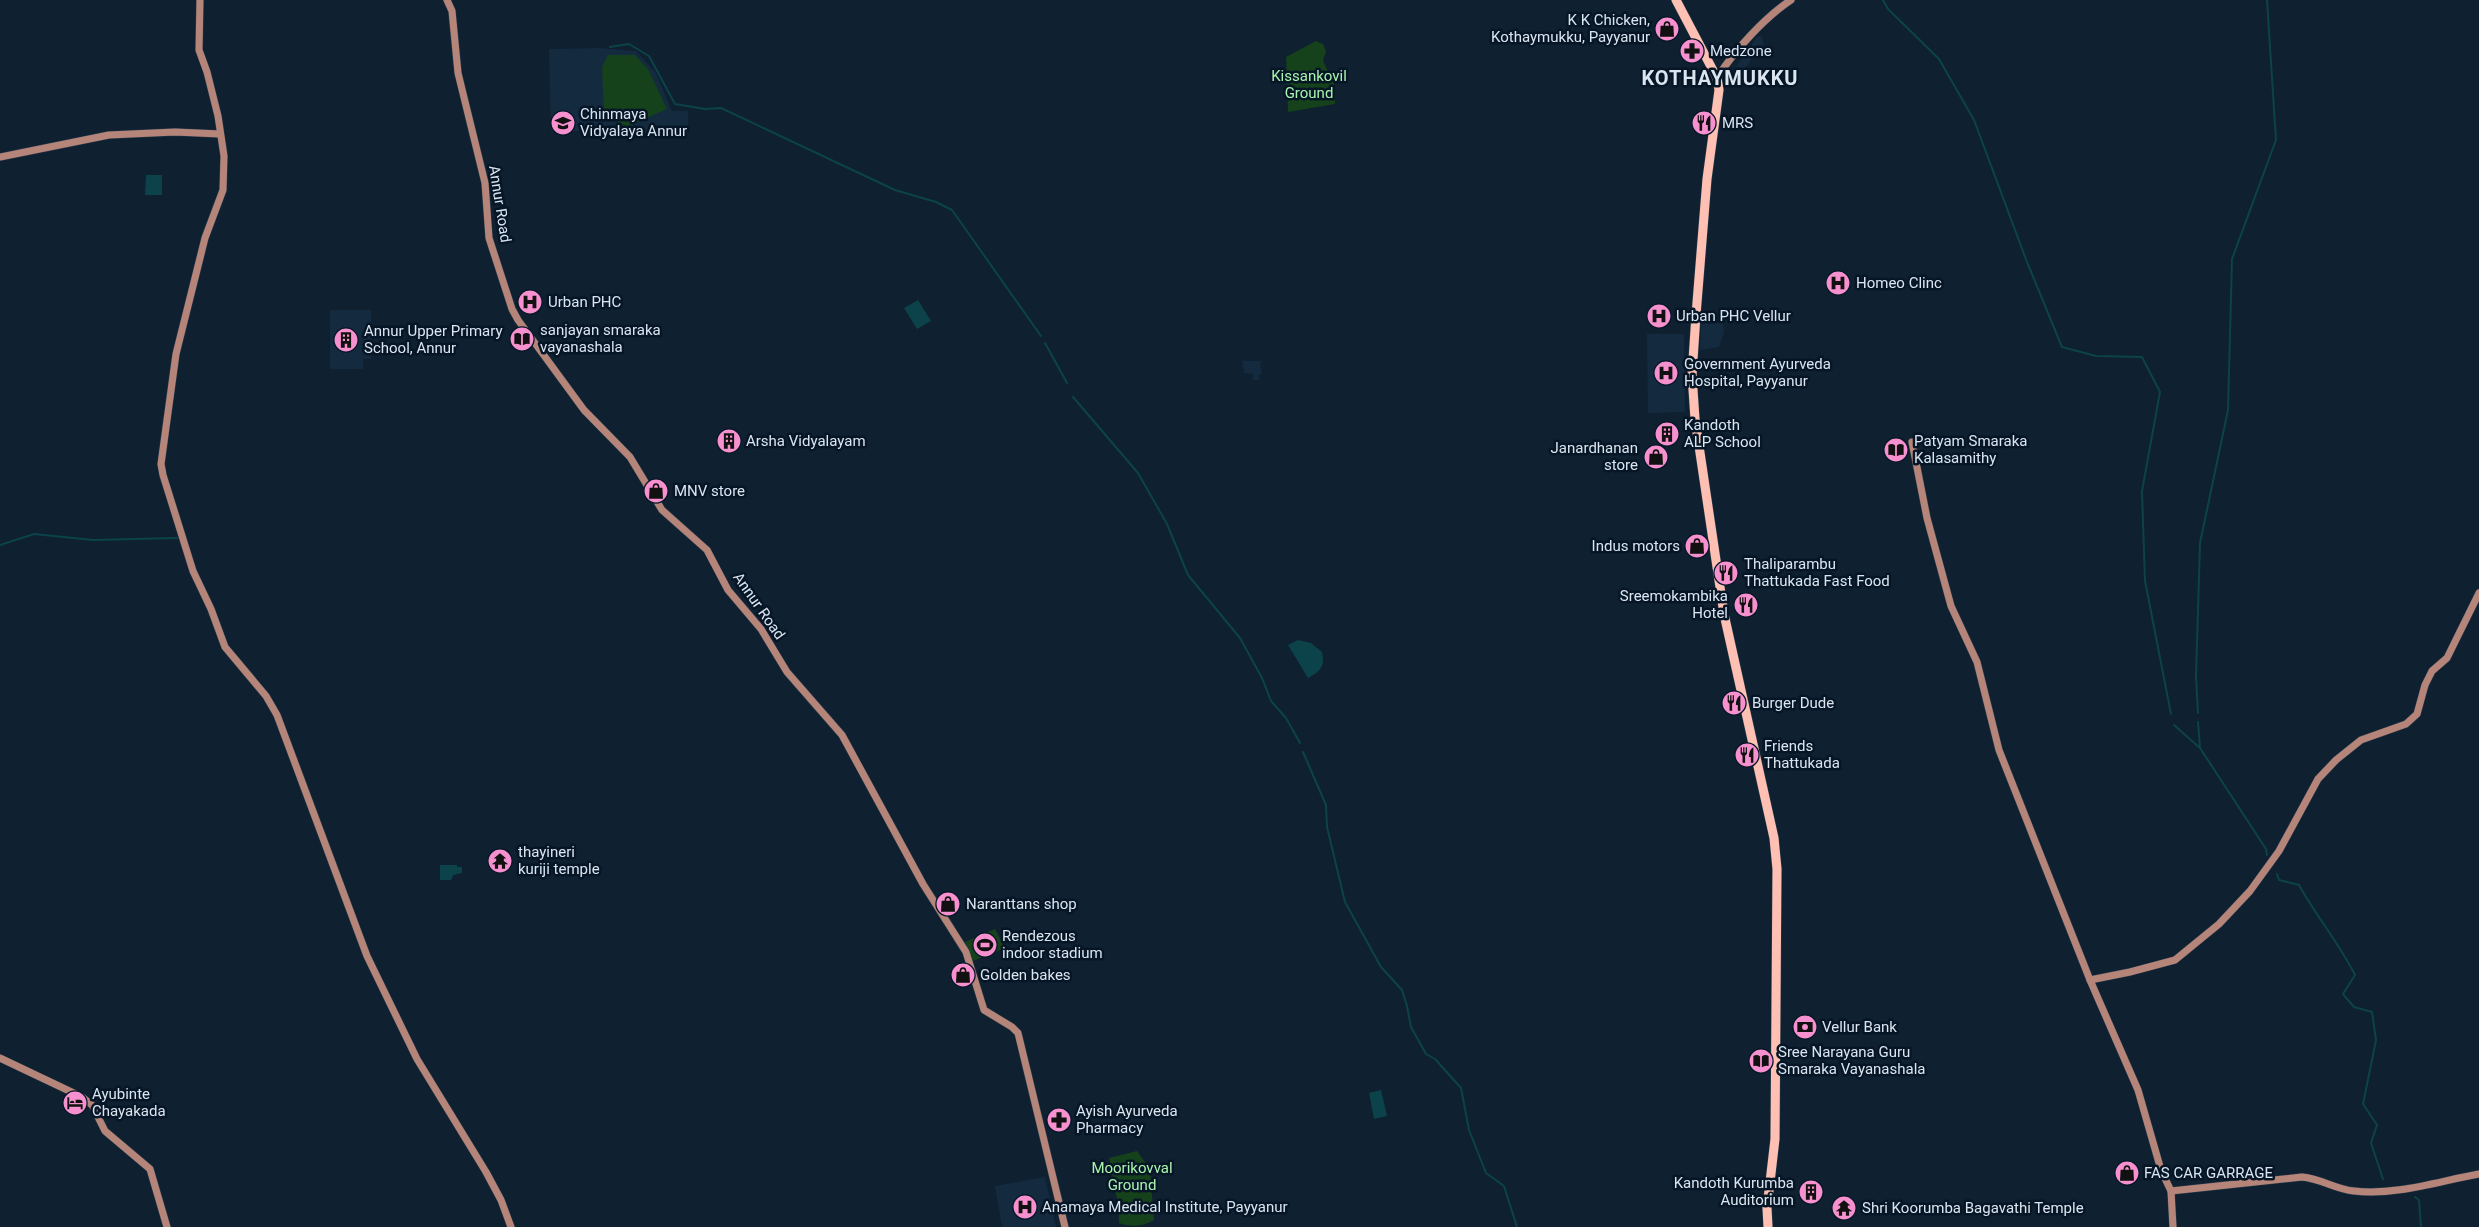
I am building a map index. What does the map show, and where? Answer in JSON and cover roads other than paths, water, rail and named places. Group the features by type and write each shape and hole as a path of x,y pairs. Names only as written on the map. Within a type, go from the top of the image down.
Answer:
{"highway":[{"path":"1676,0 1717,78 1719,90 1707,186 1693,384 1698,447 1724,614 1774,838 1776,1139 1767,1208 1768,1227"}],"main road":[{"path":"200,0 199,50 208,72 224,156 222,190 205,238 176,354 161,464 163,475 193,572 211,609 225,647 266,696 277,715 310,809 342,887 367,956 417,1059 486,1172 501,1200 511,1227"},
{"name":"Annur Road","path":"447,0 452,11 458,73 485,183 489,238 512,309 545,358 584,410 630,457 662,510 707,550 728,590 761,629 787,672 842,736 914,869 966,952 984,1010 1012,1027 1018,1033 1064,1227"},
{"path":"1717,78 1726,64 1776,10 1791,0"},
{"path":"0,157 109,135 220,134"},
{"path":"1912,442 1927,518 1951,606 1977,662 1999,750 2090,980 2138,1090 2161,1170 2171,1191 2173,1227"},
{"path":"2090,980 2175,960 2219,924 2250,891 2279,851 2318,779 2336,760 2361,740 2406,724 2417,714 2425,685 2432,671 2447,658 2479,592"},
{"path":"0,1058 82,1098 92,1105 105,1132 150,1169 167,1227"},
{"path":"2171,1191 2302,1177 2319,1178 2335,1187 2354,1191 2386,1191 2479,1174"}],"waterway":[{"path":"1883,0 1888,9 1939,59 1974,120 2027,262 2062,347 2096,356 2142,357 2160,392 2142,491 2145,581 2171,714"},
{"path":"2198,713 2196,677 2200,543 2228,410 2232,259 2276,140 2267,0"},
{"path":"610,47 629,44 649,56 675,104 705,109 721,108 895,190 936,202 952,210 1041,336"},
{"path":"1045,343 1067,383"},
{"path":"1073,397 1138,473 1167,524 1188,575 1240,638 1262,678 1271,701 1286,718 1300,743"},
{"path":"0,545 34,534 93,540 177,538"},
{"path":"2198,722 2200,748 2266,849 2267,855"},
{"path":"2174,725 2200,748"},
{"path":"1303,752 1326,805 1327,827 1345,902 1381,967 1402,990 1407,1006 1402,990"},
{"path":"2277,874 2279,880 2299,885 2349,963 2355,975 2343,994 2354,1007 2372,1012 2376,1040 2363,1104 2377,1125 2371,1143 2383,1179"},
{"path":"1407,1006 1411,1027 1426,1054 1435,1059 1461,1088 1469,1130 1486,1173 1504,1186 1517,1227"},
{"path":"2415,1197 2419,1200 2421,1227"}],"place":[{"name":"K K Chicken, Kothaymukku, Payyanur","path":"1667,29"},
{"name":"Medzone","path":"1692,51"},
{"name":"Chinmaya Vidyalaya Annur","path":"563,123"},
{"name":"MRS","path":"1704,123"},
{"name":"Homeo Clinc","path":"1838,283"},
{"name":"Urban PHC","path":"530,302"},
{"name":"Urban PHC Vellur","path":"1659,316"},
{"name":"sanjayan smaraka vayanashala","path":"522,339"},
{"name":"Annur Upper Primary School, Annur","path":"346,340"},
{"name":"Government Ayurveda Hospital, Payyanur","path":"1666,373"},
{"name":"Kandoth ALP School","path":"1667,434"},
{"name":"Arsha Vidyalayam","path":"729,441"},
{"name":"Patyam Smaraka Kalasamithy","path":"1896,450"},
{"name":"Janardhanan store","path":"1656,457"},
{"name":"MNV store","path":"656,491"},
{"name":"Indus motors","path":"1697,546"},
{"name":"Thaliparambu Thattukada Fast Food","path":"1726,573"},
{"name":"Sreemokambika Hotel","path":"1746,605"},
{"name":"Burger Dude","path":"1734,703"},
{"name":"Friends Thattukada","path":"1747,755"},
{"name":"thayineri kuriji temple","path":"500,861"},
{"name":"Naranttans shop","path":"948,904"},
{"name":"Rendezous indoor stadium","path":"985,945"},
{"name":"Golden bakes","path":"963,975"},
{"name":"Vellur Bank","path":"1805,1027"},
{"name":"Sree Narayana Guru Smaraka Vayanashala","path":"1761,1061"},
{"name":"Ayubinte Chayakada","path":"75,1103"},
{"name":"Ayish Ayurveda Pharmacy","path":"1059,1120"},
{"name":"FAS CAR GARRAGE","path":"2127,1173"},
{"name":"Kandoth Kurumba Auditorium","path":"1811,1192"},
{"name":"Anamaya Medical Institute, Payyanur","path":"1025,1207"},
{"name":"Shri Koorumba Bagavathi Temple","path":"1844,1208"}],"district":[{"name":"KOTHAYMUKKU","path":"1720,78"}],"park label":[{"name":"Kissankovil Ground","path":"1309,84"},
{"name":"Moorikovval Ground","path":"1132,1176"}]}
